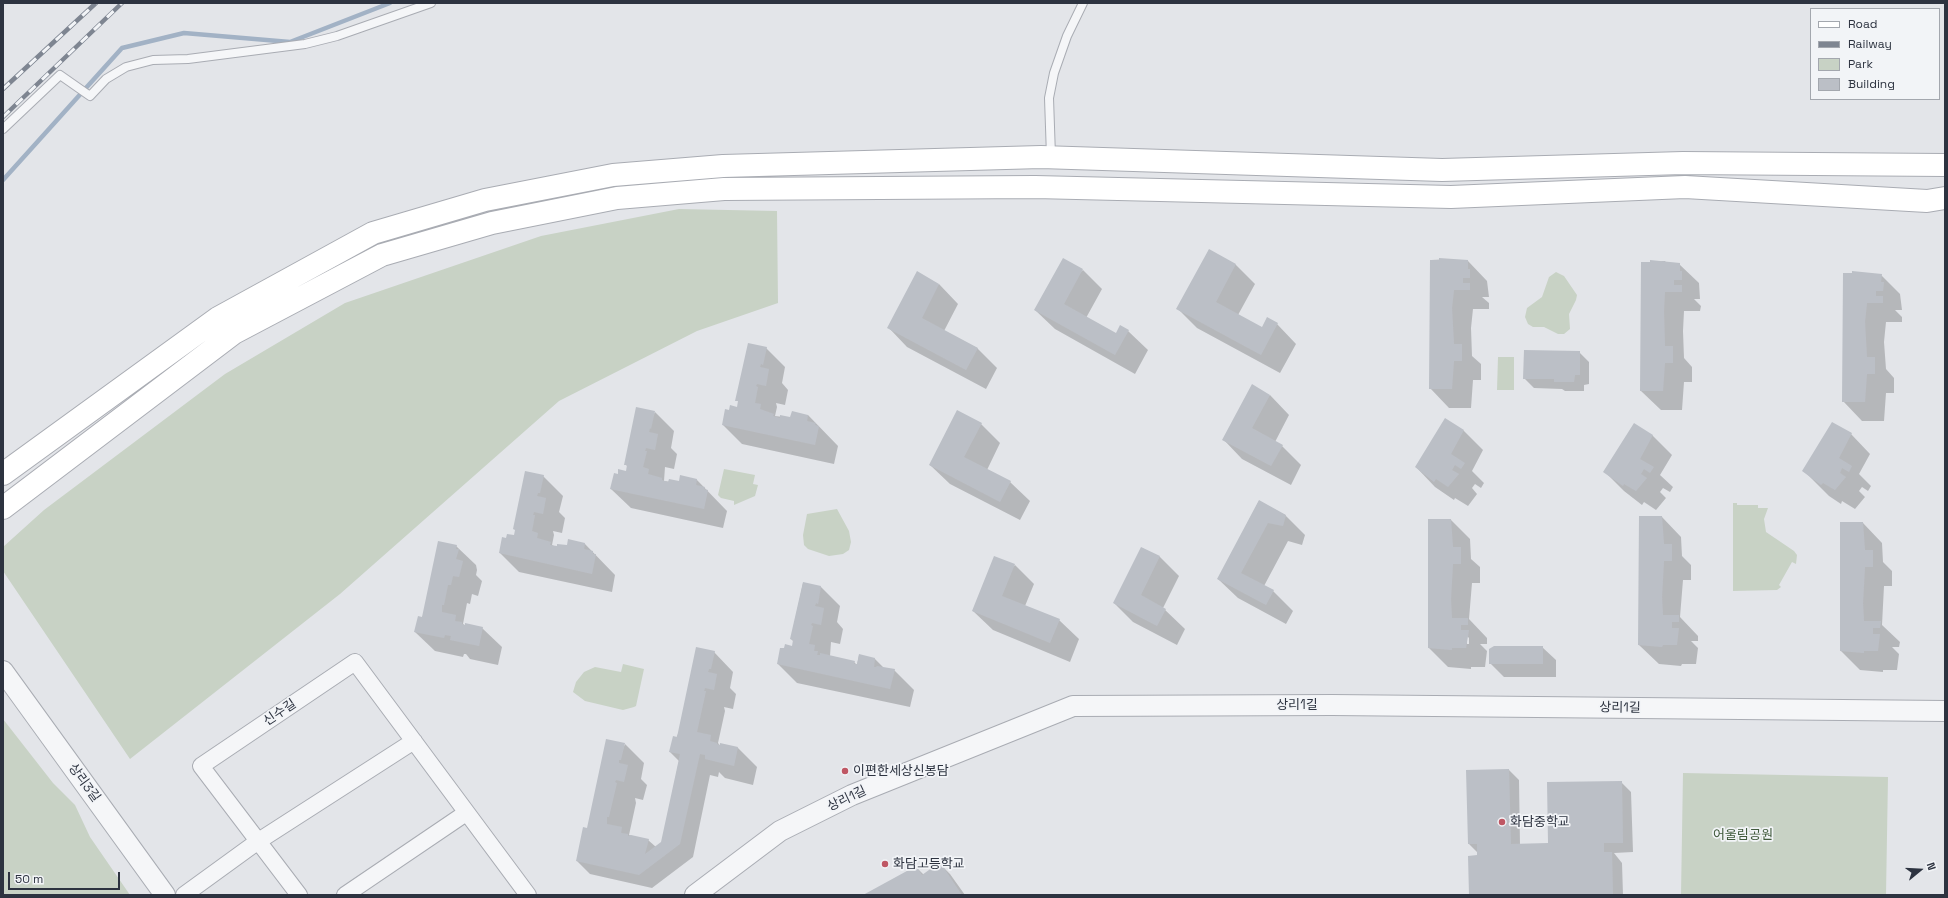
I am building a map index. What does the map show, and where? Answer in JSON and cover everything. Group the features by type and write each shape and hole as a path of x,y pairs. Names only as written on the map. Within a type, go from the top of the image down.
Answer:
{"main road":[{"path":"3,474 218,318 374,233 485,200 614,175 723,166 1051,157 1442,170 1683,162 1945,165"},
{"path":"3,508 234,333 382,255 492,223 617,198 724,189 1035,187 1451,197 1685,187 1927,201 1945,198"}],"street":[{"name":"신수길","path":"299,895 200,766 355,662 528,895"},
{"name":"상리3길","path":"3,671 165,895"},
{"name":"상리1길","path":"695,895 780,831 852,795 1073,706 1332,705 1945,711"},
{"path":"184,895 257,842 414,741"},
{"path":"346,895 466,813"}],"lane":[{"path":"3,129 60,75 90,96 106,79 126,67 153,60 188,59 305,44 337,36 431,3"},
{"path":"1051,157 1049,98 1054,73 1067,36 1082,3"}],"green space":[{"path":"679,209 777,211 778,303 697,331 559,401 340,594 130,759 3,571 3,547 44,510 225,374 345,303 541,236"},
{"path":"1556,272 1564,276 1577,295 1569,314 1570,329 1564,334 1558,334 1544,327 1533,327 1528,324 1525,317 1527,308 1542,297 1549,277"},
{"path":"1498,357 1514,357 1514,390 1497,390"},
{"path":"724,469 755,475 753,484 758,485 755,496 734,505 734,501 721,498 718,495"},
{"path":"1733,503 1737,503 1737,505 1758,505 1758,508 1768,508 1764,519 1766,532 1794,551 1797,555 1796,564 1792,562 1779,585 1781,587 1777,590 1733,591"},
{"path":"837,509 849,531 851,542 849,550 843,554 829,556 808,549 804,545 803,535 807,514"},
{"path":"623,664 644,669 636,706 623,710 585,701 573,692 576,682 584,672 595,667 621,672"},
{"path":"3,719 53,783 75,805 90,837 130,895 3,895"},
{"name":"어울림공원","path":"1683,773 1888,777 1886,895 1681,895"}],"building":[{"path":"1209,249 1236,264 1216,302 1262,327 1267,317 1278,323 1261,355 1176,309"},
{"path":"1063,258 1083,269 1064,304 1116,333 1120,325 1129,330 1115,355 1034,310"},
{"path":"1439,258 1468,260 1468,269 1470,269 1470,278 1463,278 1463,283 1470,283 1470,290 1454,290 1452,308 1454,344 1462,344 1462,361 1454,361 1452,389 1429,389 1430,260 1439,260"},
{"path":"1650,260 1680,263 1680,271 1682,271 1682,280 1674,280 1674,285 1682,285 1682,292 1665,292 1665,346 1673,346 1673,363 1665,363 1663,391 1640,391 1641,262 1650,262"},
{"path":"917,271 939,284 922,318 978,348 966,370 887,328"},
{"path":"1852,271 1882,274 1881,282 1884,282 1883,291 1876,291 1876,296 1883,296 1883,303 1867,303 1865,322 1867,357 1875,357 1875,374 1867,374 1865,402 1842,402 1843,273 1852,273"},
{"path":"748,343 767,347 763,365 761,364 760,367 769,369 766,386 757,384 756,386 758,387 755,403 761,404 760,409 780,418 780,415 790,417 792,411 808,415 807,421 816,423 815,425 819,426 815,445 722,425 725,409 729,410 730,405 737,407 738,401 735,401"},
{"path":"1524,350 1580,351 1580,375 1575,375 1574,382 1554,382 1554,379 1523,379"},
{"path":"1252,384 1270,395 1252,428 1283,445 1271,466 1222,440"},
{"path":"636,407 655,411 649,432 658,434 655,450 646,448 645,451 647,451 643,467 649,469 648,474 662,478 662,480 668,482 669,479 679,481 680,475 697,479 696,485 705,487 704,489 708,490 704,509 610,489 614,473 618,474 618,469 626,471 627,465 624,465"},
{"path":"957,410 982,423 964,457 1011,481 1000,502 929,465"},
{"path":"1445,418 1464,430 1451,454 1465,463 1461,469 1455,465 1452,470 1459,474 1448,487 1436,479 1434,482 1415,467"},
{"path":"1832,422 1852,433 1839,458 1852,466 1849,472 1842,468 1840,473 1846,477 1835,490 1823,483 1821,485 1802,471"},
{"path":"1634,423 1653,435 1640,459 1654,467 1650,473 1644,469 1641,474 1647,478 1636,491 1624,484 1623,486 1603,472"},
{"path":"525,471 544,475 540,493 538,493 537,496 546,498 543,514 534,512 533,515 535,515 532,531 538,533 537,538 551,542 550,545 567,545 568,539 585,543 584,549 593,551 593,554 596,554 592,574 499,553 502,537 506,538 507,534 514,535 515,530 513,529"},
{"path":"1259,500 1286,515 1283,526 1268,523 1241,573 1274,590 1266,605 1217,579"},
{"path":"1639,516 1662,516 1664,544 1672,544 1672,561 1664,561 1662,597 1663,615 1679,615 1679,622 1672,622 1672,628 1679,628 1677,645 1663,645 1662,647 1638,645"},
{"path":"1428,519 1451,519 1453,547 1461,547 1461,564 1453,564 1451,599 1452,618 1468,618 1468,625 1461,625 1461,630 1469,630 1466,648 1452,648 1452,650 1428,648"},
{"path":"1840,522 1863,522 1865,550 1873,550 1873,567 1865,567 1863,603 1864,621 1881,621 1880,628 1873,628 1873,634 1880,634 1878,651 1864,651 1864,653 1840,651"},
{"path":"438,541 457,545 456,549 459,549 456,559 463,561 459,577 453,576 451,585 448,585 444,605 442,605 442,612 456,615 455,621 462,622 462,624 465,625 465,623 483,627 479,646 450,640 451,636 445,635 444,638 414,632 418,616 422,617"},
{"path":"1141,547 1160,556 1141,595 1166,609 1157,626 1113,603"},
{"path":"994,556 1015,564 1002,596 1060,619 1050,643 972,611"},
{"path":"803,582 821,586 818,604 816,603 815,606 824,608 821,625 812,623 811,625 813,626 809,644 815,645 814,651 818,651 817,655 820,655 820,653 855,661 854,664 857,664 859,654 875,658 874,667 877,666 895,669 890,689 777,664 780,648 784,648 785,644 792,646 793,640 790,639"},
{"path":"1494,646 1543,646 1543,664 1489,664 1489,649"},
{"path":"696,647 715,651 711,669 709,669 708,672 717,674 714,690 705,688 704,691 706,691 697,732 711,735 710,741 717,744 720,745 720,743 738,747 734,766 705,759 705,755 700,754 680,844 639,875 576,861 583,827 587,828 606,739 625,743 619,763 628,765 624,782 616,780 615,782 617,783 609,817 607,817 607,824 622,827 621,833 628,834 628,836 631,835 649,839 645,854 661,842 680,754 669,752 673,736 677,737"},
{"path":"1509,769 1511,844 1548,843 1547,782 1622,781 1623,843 1604,843 1604,852 1612,852 1613,895 1469,895 1468,856 1477,855 1477,844 1468,844 1466,770"},
{"path":"940,862 962,895 863,895 916,866 922,875"}],"waterway":[{"path":"3,180 122,48 184,33 290,42 390,3"}],"railway":[{"path":"3,89 96,3"},
{"path":"3,117 122,3"}],"place":[{"name":"이편한세상신봉담","path":"845,771"},
{"name":"화담중학교","path":"1502,822"},
{"name":"화담고등학교","path":"885,864"}]}
